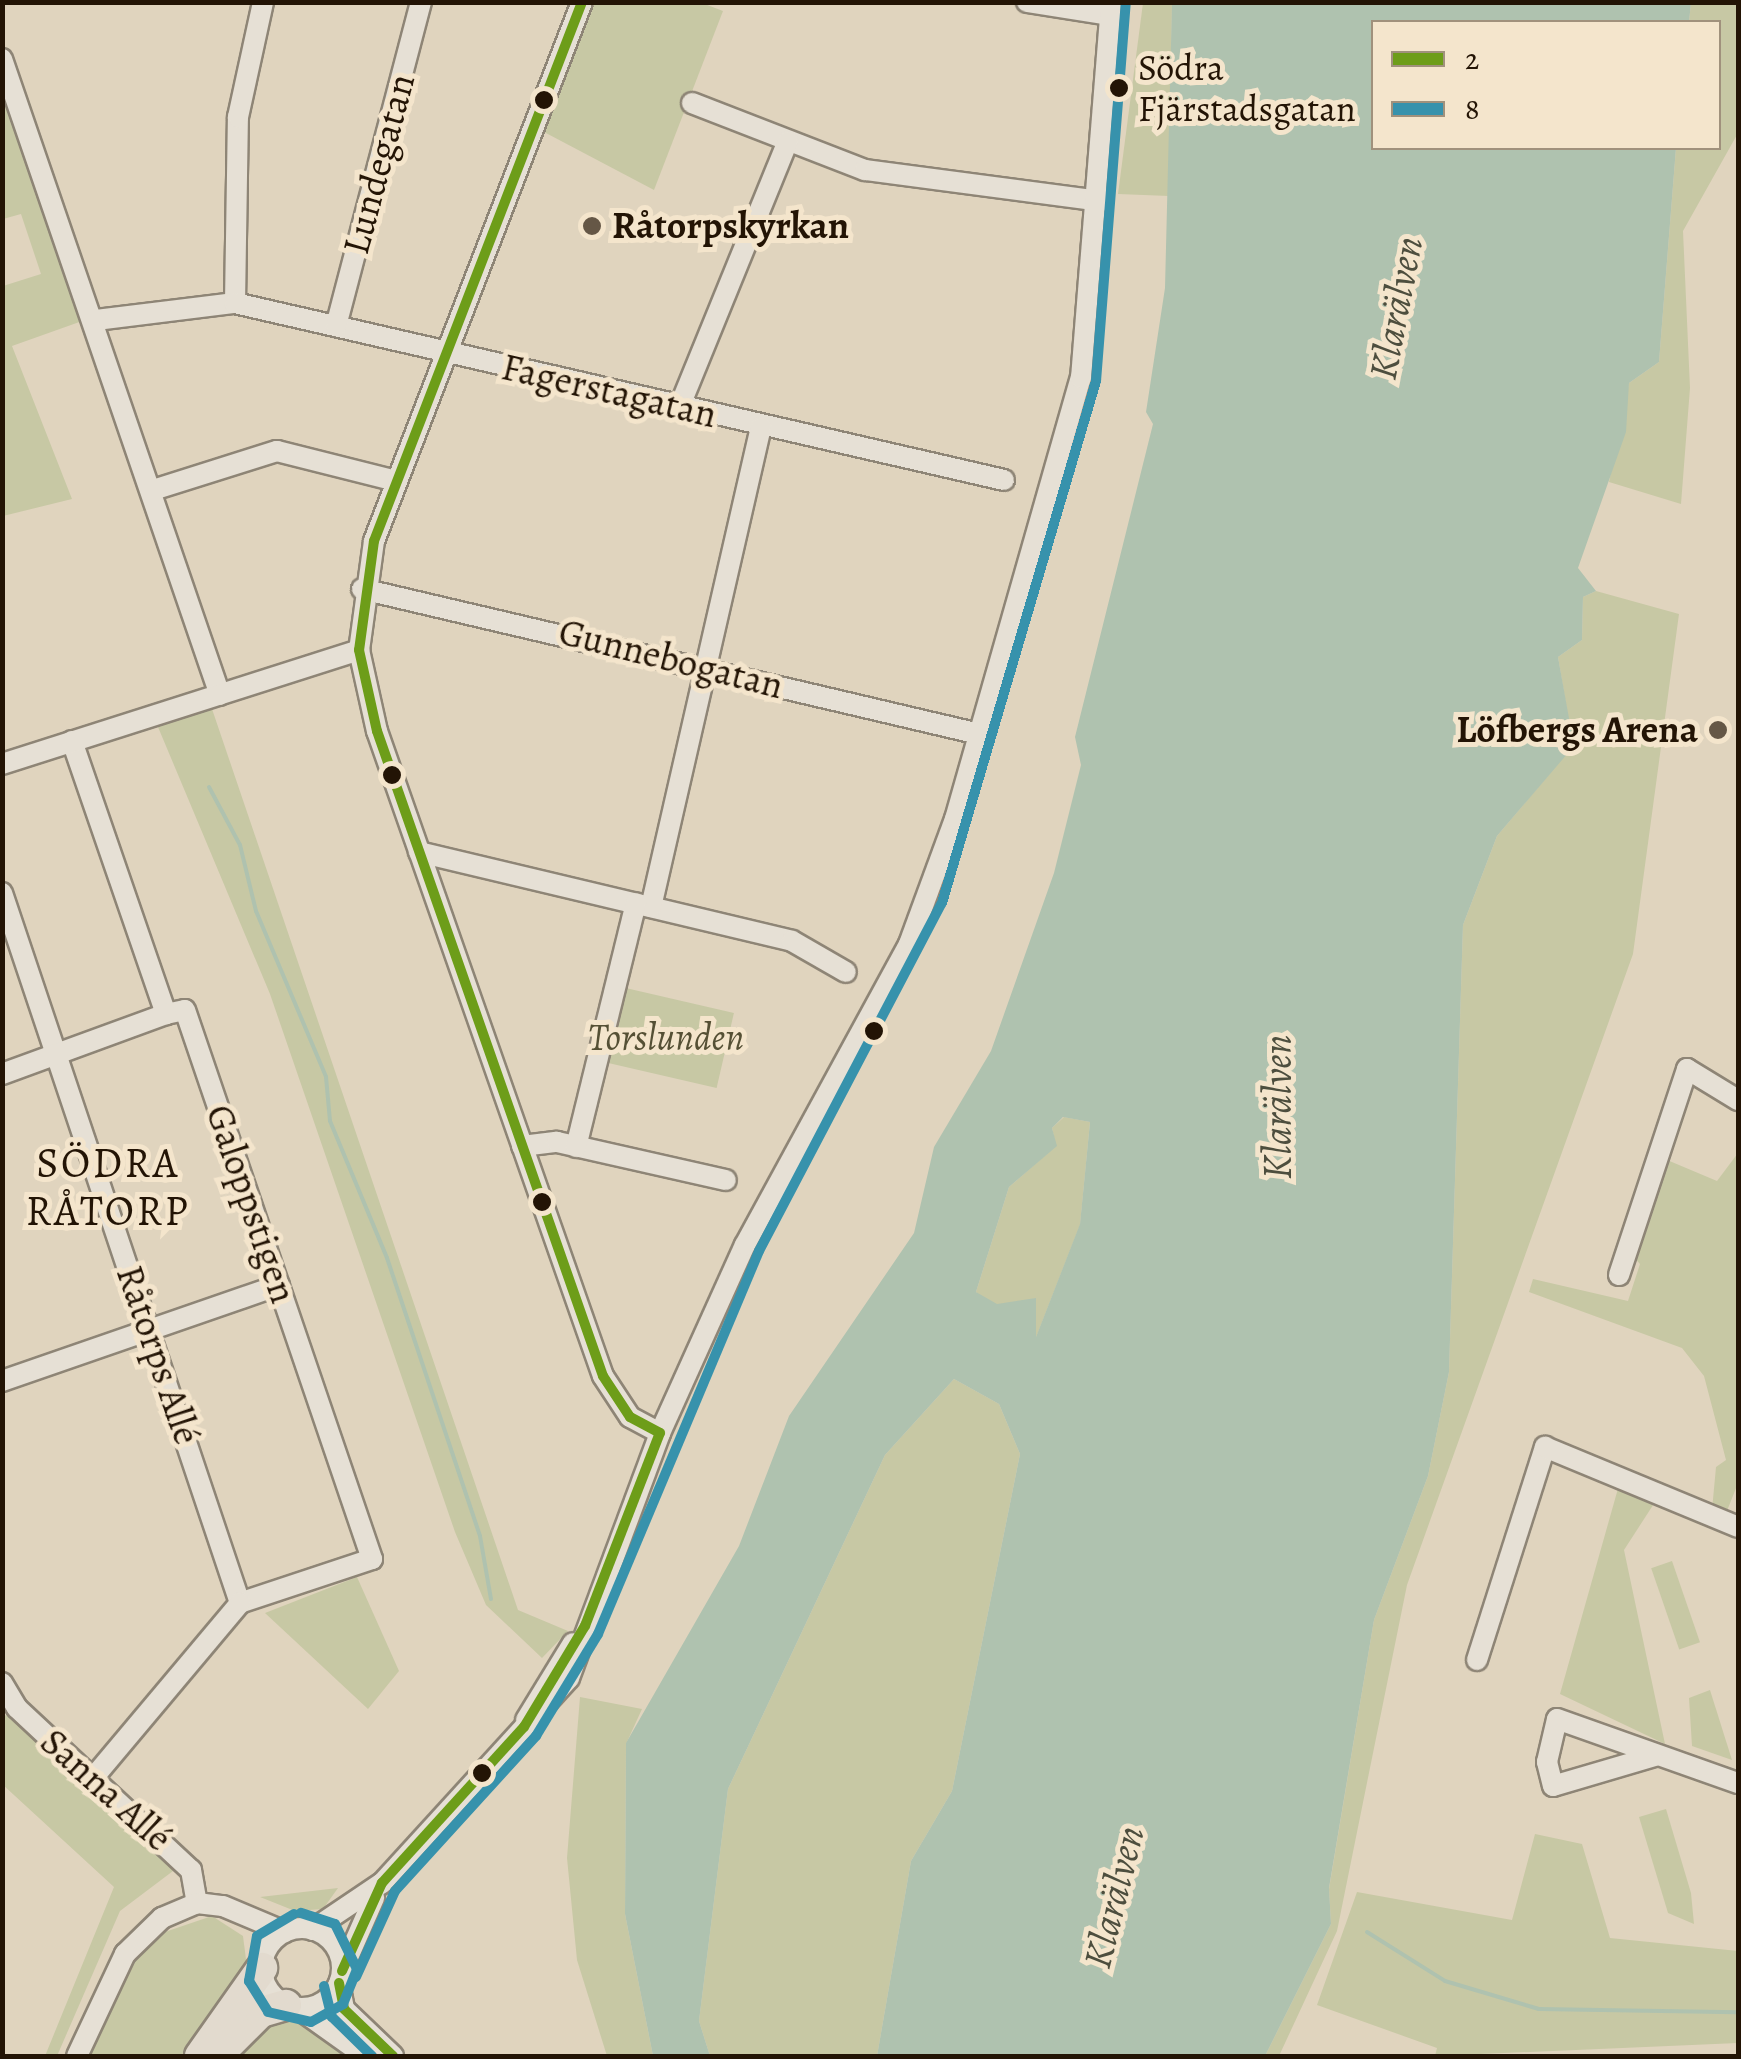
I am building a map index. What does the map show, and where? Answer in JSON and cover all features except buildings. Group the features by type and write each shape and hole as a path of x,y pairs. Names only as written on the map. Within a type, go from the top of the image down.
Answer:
{"highway":[{"path":"200,2056 263,1961"},
{"path":"218,2056 251,2018 292,2006"}],"street":[{"path":"236,303 238,118 263,2"},
{"name":"Lundegatan","path":"336,326 421,2"},
{"path":"582,2 396,481 362,589 359,650 420,852 602,1376 630,1417 660,1433"},
{"path":"77,2056 125,1954 162,1918 198,1903 285,1932 312,1930 342,1918 382,1883 569,1678 584,1626 660,1433 745,1245 909,944 979,734 1081,378 1101,201 1111,9 1027,2"},
{"path":"2,60 96,320 220,695"},
{"path":"692,103 865,170 1101,201"},
{"path":"680,408 788,141"},
{"name":"Fagerstagatan","path":"96,320 236,303 761,428 1004,480"},
{"path":"576,1146 606,1023 643,905 706,667 761,428"},
{"path":"153,490 277,451 396,481"},
{"name":"Gunnebogatan","path":"362,589 979,734"},
{"path":"2,764 359,650"},
{"path":"2,1074 166,1014 72,741"},
{"path":"420,852 792,941 846,972"},
{"name":"Råtorps Allé","path":"2,892 60,1052 240,1603"},
{"name":"Galoppstigen","path":"166,1014 185,1010 372,1560 240,1603"},
{"path":"1619,1274 1687,1069 1738,1100"},
{"path":"522,1146 576,1146 726,1180"},
{"path":"2,1381 279,1285"},
{"path":"1477,1660 1545,1447 1738,1526"},
{"path":"94,1776 240,1603"},
{"name":"Sanna Allé","path":"2,1684 191,1870 198,1903"},
{"path":"1655,1756 1553,1786 1547,1762 1557,1719 1738,1782"},
{"path":"292,2006 322,2002 340,1977 382,1883"},
{"path":"235,1913 292,2006 365,2056"},
{"path":"312,1930 334,1945 344,2009 392,2056"},
{"path":"263,1961 285,1932"}],"green space":[{"path":"595,3 702,3 723,11 654,190 544,132"},
{"path":"1143,3 1172,3 1169,196 1118,194"},
{"path":"1691,3 1738,3 1738,133 1683,231 1690,388 1681,504 1609,482 1629,383 1659,362 1676,150 1721,150 1721,20 1689,20"},
{"path":"2,82 85,320 12,346 72,499 3,516 3,286 41,274 21,214 3,219"},
{"path":"1596,591 1679,614 1633,954 1407,1585 1337,1931 1279,2056 1265,2056 1331,1924 1329,1889 1374,1620 1428,1476 1449,1372 1463,925 1497,836 1573,746 1558,657 1582,640 1583,597"},
{"path":"211,706 518,1610 568,1631 542,1658 486,1605 455,1532 270,994 158,727"},
{"name":"Torslunden","path":"617,986 734,1013 717,1088 600,1061"},
{"path":"1064,1117 1090,1122 1080,1225 1035,1340 976,1292 1009,1187 1056,1146 1052,1128"},
{"path":"1738,1153 1738,1483 1725,1516 1712,1510 1716,1467 1726,1460 1704,1376 1682,1348 1529,1292 1533,1279 1628,1301 1640,1264 1629,1252 1660,1157 1717,1181"},
{"path":"954,1379 999,1404 1020,1454 952,1791 911,1861 877,2056 710,2056 699,2021 728,1789 885,1455"},
{"path":"1619,1485 1657,1499 1624,1550 1665,1744 1560,1694"},
{"path":"1672,1561 1700,1642 1679,1649 1651,1568"},
{"path":"357,1577 399,1671 368,1709 265,1613"},
{"path":"1710,1690 1732,1760 1692,1746 1689,1698"},
{"path":"580,1697 642,1709 626,1744 625,1914 653,2056 607,2056 577,1960 567,1858"},
{"path":"12,1714 152,1838 173,1871 120,1911 57,2056 45,2056 114,1887 2,1784 3,1716"},
{"path":"1666,1809 1691,1893 1694,1924 1668,1913 1639,1817"},
{"path":"1535,1834 1582,1844 1610,1938 1738,1951 1738,2043 1435,2056 1437,2048 1317,2005 1357,1892 1512,1920"},
{"path":"338,1888 323,1909 295,1911 260,1897"},
{"path":"212,1916 243,1936 248,1975 189,2056 89,2056 137,1956 159,1934"},
{"path":"284,2016 309,2025 354,2056 231,2056 257,2024"}],"water":[{"name":"Klarälven","path":"1172,3 1691,3 1689,20 1371,20 1371,150 1676,150 1659,362 1629,383 1626,432 1578,568 1596,591 1583,597 1582,640 1558,657 1574,746 1497,836 1463,925 1449,1372 1428,1476 1374,1620 1329,1888 1331,1924 1265,2056 877,2056 911,1861 952,1791 1020,1454 999,1404 954,1379 885,1455 728,1789 699,2021 710,2056 653,2056 625,1914 626,1743 739,1546 789,1416 914,1233 934,1147 991,1051 1054,873 1081,765 1075,737 1153,424 1146,412 1165,288","holes":["1063,1117 1090,1122 1080,1224 1036,1337 1036,1298 997,1304 976,1292 1009,1187 1057,1146 1052,1128"]}],"waterway":[{"path":"209,787 240,845 256,911 326,1077 330,1121 387,1258 480,1536 491,1599"},
{"path":"1367,1932 1445,1981 1539,2009 1738,2012"}],"transit line":[{"name":"2","path":"582,2 374,541 359,650 377,731 603,1376 630,1417 660,1433"},
{"name":"8","path":"356,1977 395,1891 536,1736 598,1634 759,1251 942,903 1096,381 1126,3"},
{"name":"2","path":"342,1971 382,1883 524,1727 585,1626 660,1433"},
{"name":"8","path":"294,1914 257,1936 249,1981 268,2012 311,2022 343,2004 357,1969 335,1924 301,1913"},
{"name":"2","path":"339,1983 344,2009 393,2056"},
{"name":"8","path":"324,1986 332,2017 372,2056"}],"place":[{"name":"Södra Fjärstadsgatan","path":"1119,88"},
{"name":"Råtorpskyrkan","path":"592,226"},
{"name":"Löfbergs Arena","path":"1718,730"}],"district":[{"name":"SÖDRA RÅTORP","path":"108,1187"}]}
